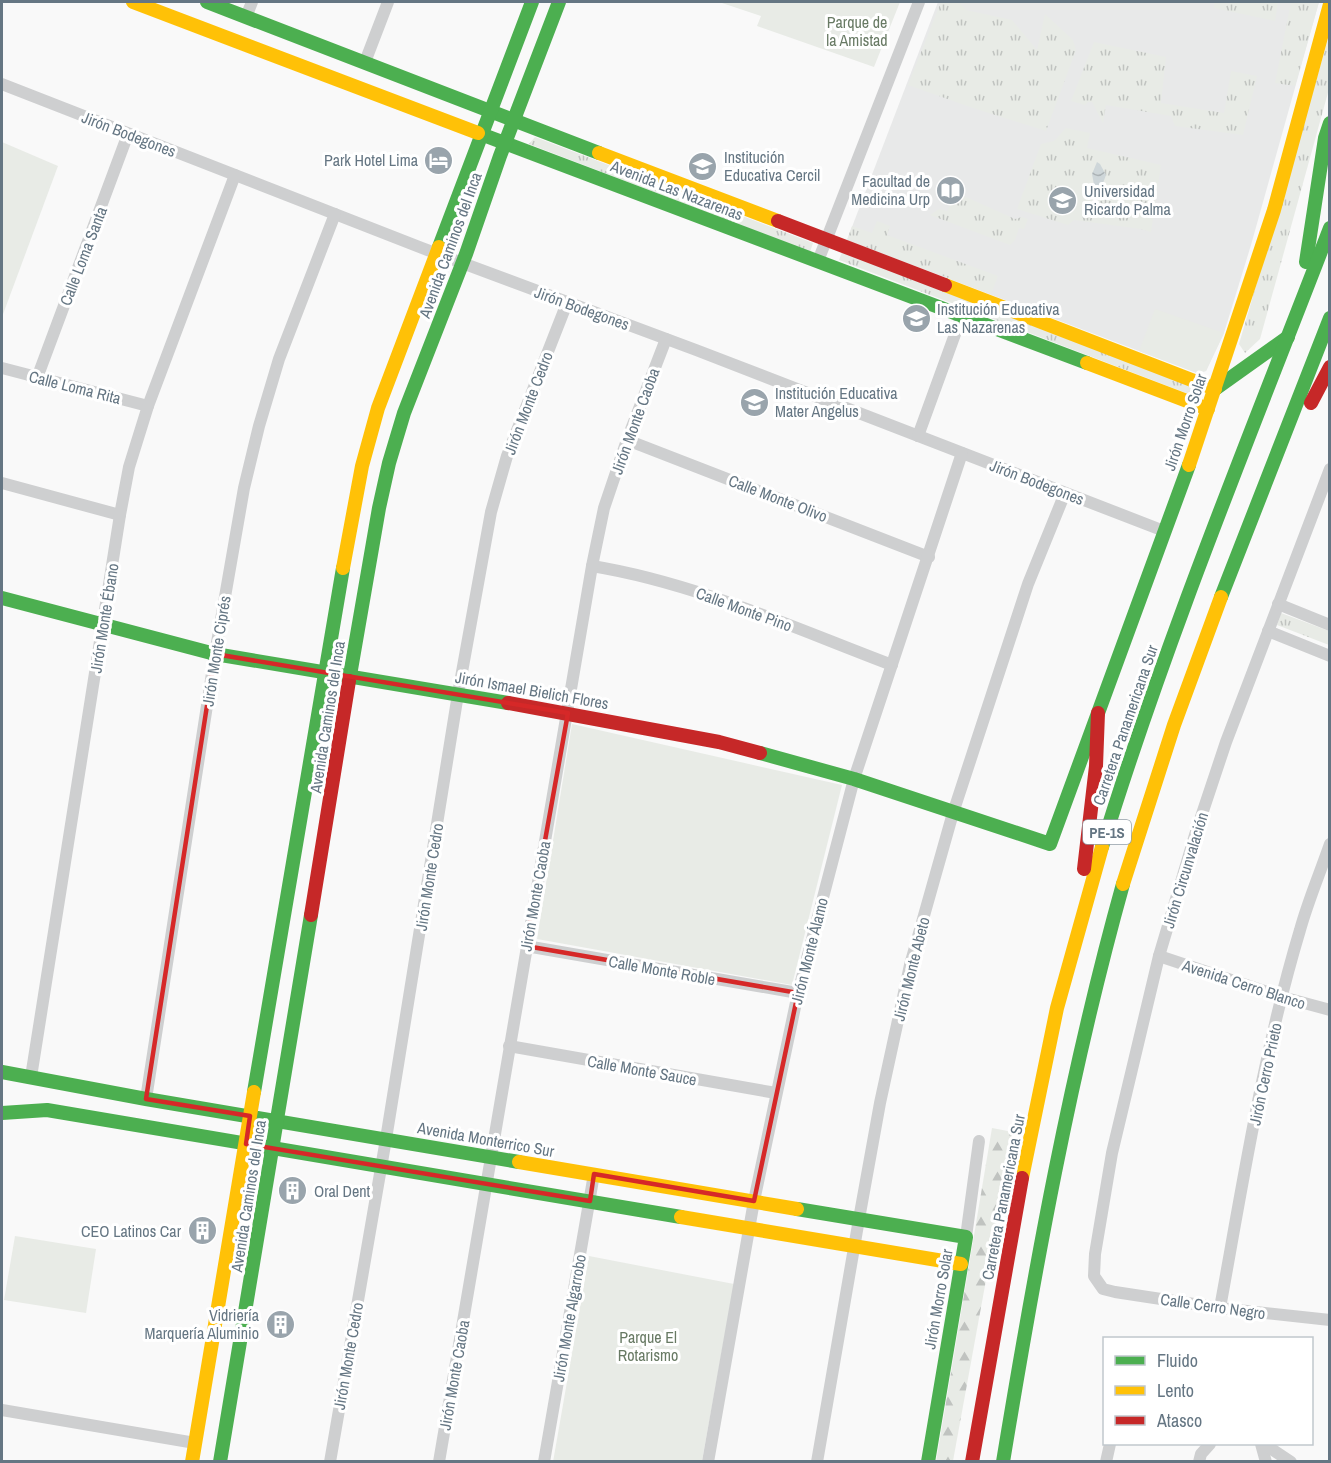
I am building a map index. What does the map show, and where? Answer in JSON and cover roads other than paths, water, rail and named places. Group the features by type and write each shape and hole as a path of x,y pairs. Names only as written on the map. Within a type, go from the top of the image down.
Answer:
{"main road":[{"name":"Avenida Las Nazarenas","path":"134,2 1208,409"},
{"name":"Avenida Las Nazarenas","path":"207,2 1215,389"},
{"name":"Avenida Caminos del Inca","path":"192,1461 362,466 378,408 532,2"},
{"name":"Avenida Caminos del Inca","path":"220,1461 350,676 389,463 404,413 463,264 559,2"},
{"name":"Jirón Morro Solar","path":"1050,844 1215,389 1274,210 1329,4"},
{"path":"1298,310 1329,123"},
{"name":"Carretera Panamericana Sur","path":"972,1461 1043,1070 1076,936 1132,751 1182,611 1329,228"},
{"name":"PE-1S","path":"1003,1461 1050,1194 1075,1068 1106,942 1154,783 1210,623 1329,318"},
{"path":"1215,389 1288,338"},
{"path":"1257,506 1329,367"},
{"name":"Jirón Ismael Bielich Flores","path":"2,597 103,626 215,654 568,713 710,740 854,779 1050,844"},
{"path":"1076,936 1096,766 1098,713"},
{"name":"Avenida Monterrico Sur","path":"2,1072 146,1099 966,1237"},
{"path":"2,1113 47,1110 961,1264"},
{"name":"Jirón Morro Solar","path":"927,1461 966,1237"}],"street":[{"path":"246,17 252,2"},
{"path":"365,62 388,2"},
{"path":"818,261 919,2"},
{"name":"Jirón Bodegones","path":"2,84 463,264 666,339 1164,531"},
{"name":"Calle Loma Santa","path":"37,378 128,134"},
{"name":"Jirón Monte Ébano","path":"32,1077 129,467 148,406 235,175"},
{"name":"Jirón Monte Ciprés","path":"146,1099 215,654 244,488 279,359 335,214"},
{"name":"Jirón Monte Cedro","path":"330,1461 386,1139 458,694 491,512 507,456 567,303"},
{"path":"918,436 962,315"},
{"name":"Jirón Monte Caoba","path":"439,1461 592,566 604,508 627,440 666,339"},
{"name":"Calle Loma Rita","path":"2,369 148,406"},
{"name":"Calle Monte Olivo","path":"627,440 929,557"},
{"name":"Jirón Monte Álamo","path":"708,1461 754,1202 798,993 854,779 962,453"},
{"name":"Jirón Circunvalación","path":"1099,1285 1094,1276 1095,1254 1112,1153 1159,956 1226,742 1329,469"},
{"path":"2,483 120,515"},
{"name":"Jirón Monte Abeto","path":"817,1461 880,1103 910,965 953,813 1028,584 1065,493"},
{"name":"Calle Monte Pino","path":"592,566 634,573 682,586 892,664"},
{"path":"1278,604 1329,625"},
{"path":"1268,631 1329,656"},
{"name":"Jirón Cerro Prieto","path":"1220,1308 1259,1102 1282,997 1300,929 1329,844"},
{"name":"Calle Monte Roble","path":"526,946 798,993"},
{"name":"Avenida Cerro Blanco","path":"1159,956 1282,997 1329,1010"},
{"name":"Calle Monte Sauce","path":"509,1046 776,1093"},
{"name":"Jirón Morro Solar","path":"966,1237 979,1141"},
{"name":"Jirón Monte Algarrobo","path":"544,1461 594,1174"},
{"name":"Calle Cerro Negro","path":"1099,1285 1103,1289 1115,1292 1220,1308 1329,1320"},
{"path":"2,1410 195,1443"},
{"path":"1106,1461 1110,1445"},
{"path":"1199,1461 1201,1454 1208,1445"},
{"path":"1263,1445 1266,1461"},
{"path":"1266,1445 1293,1461"},
{"path":"1283,1445 1293,1461"}],"water":[{"path":"1097,162 1106,175 1098,192 1095,190 1092,174"}],"place":[{"name":"Park Hotel Lima","path":"439,160"},
{"name":"Institución Educativa Cercil","path":"703,166"},
{"name":"Facultad de Medicina Urp","path":"951,190"},
{"name":"Universidad Ricardo Palma","path":"1063,200"},
{"name":"Institución Educativa Las Nazarenas","path":"916,318"},
{"name":"Institución Educativa Mater Angelus","path":"754,402"},
{"name":"Oral Dent","path":"293,1191"},
{"name":"CEO Latinos Car","path":"202,1231"},
{"name":"Vidriería Marquería Aluminio","path":"280,1324"}],"park label":[{"name":"Parque de la Amistad","path":"857,31"},
{"name":"Parque El Rotarismo","path":"648,1346"}]}
